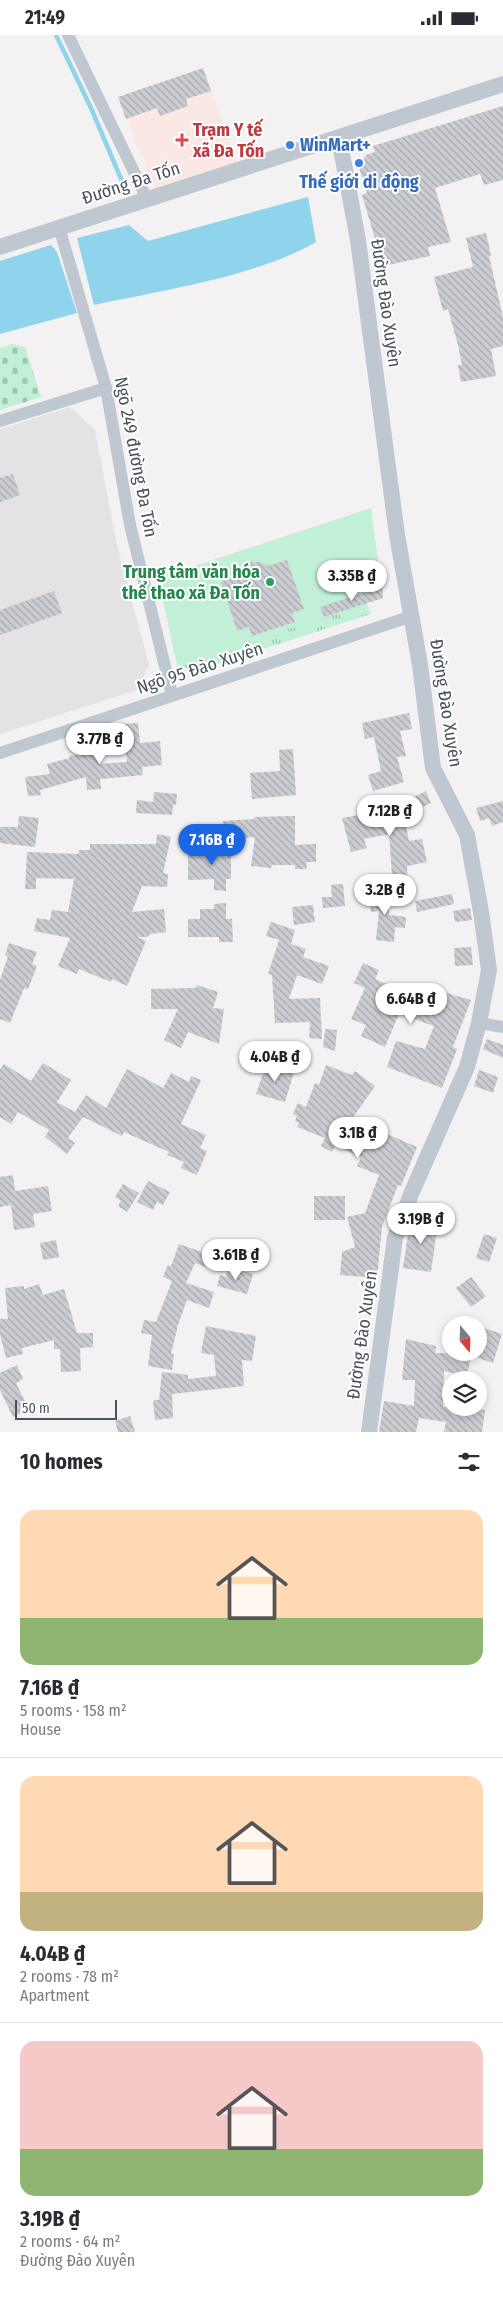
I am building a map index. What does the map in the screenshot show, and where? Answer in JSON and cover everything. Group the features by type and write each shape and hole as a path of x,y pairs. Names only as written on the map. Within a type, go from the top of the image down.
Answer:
{"street":[{"path":"68,35 147,199"},
{"name":"Đường Đa Tốn","path":"0,247 503,84"},
{"name":"Đường Đào Xuyên","path":"339,138 358,240 397,535 420,665 433,768 467,835 472,854 489,970 479,1023 467,1067 411,1194 396,1238 369,1432"},
{"name":"Ngõ 249 đường Đa Tốn","path":"59,227 106,388 130,525 172,695"},
{"path":"0,421 106,388"},
{"name":"Ngõ 95 Đào Xuyên","path":"0,753 412,616"},
{"path":"479,1023 503,1027"}],"shaded area":[{"name":"Trạm Y tế xã Đa Tốn","path":"203,68 236,162 155,188 118,97"},
{"path":"70,407 95,430 116,541 149,665 137,690 0,734 0,429"}],"green space":[{"path":"13,344 25,347 41,397 0,410 0,348"},
{"name":"Trung tâm văn hóa thể thao xã Đa Tốn","path":"371,508 383,598 177,665 158,578"},
{"path":"367,603 371,614 196,671 177,665"}],"water":[{"path":"308,197 316,242 266,265 178,288 94,305 77,238 129,225 148,241"},
{"path":"51,245 57,252 77,313 0,334 0,261"}],"building":[{"path":"203,68 211,91 186,99 188,106 160,116 157,108 126,119 118,97"},
{"path":"503,106 503,180 484,185 480,174 435,188 451,242 428,247 430,256 383,266 362,195 367,193 359,167 366,155 375,152 373,146"},
{"path":"486,233 491,255 489,256 503,317 503,346 491,349 496,376 461,382 458,365 462,365 458,345 448,309 443,311 434,277 473,267 466,238"},
{"path":"13,474 20,495 0,502 0,478"},
{"path":"287,560 304,609 292,613 295,622 252,636 249,627 237,631 221,582 241,575 245,567 251,562 260,562 268,566"},
{"path":"382,587 383,598 324,617 320,607"},
{"path":"54,591 62,613 0,635 0,610"},
{"path":"409,713 412,729 400,731 406,756 397,757 404,782 373,791 368,775 381,771 374,737 365,739 362,723"},
{"path":"138,723 140,743 160,741 162,765 142,767 143,775 100,779 101,789 87,790 86,777 40,790 41,795 28,796 25,777 50,774 47,764 70,758 69,756 98,753 99,764 127,762 123,724"},
{"path":"293,749 296,795 252,799 250,773 280,771 279,750"},
{"path":"426,791 431,803 404,816 409,841 422,839 427,862 407,866 408,889 393,890 389,834 364,839 367,848 351,852 342,818 407,806 405,801"},
{"path":"154,792 177,794 176,805 173,805 172,815 136,813 137,800 153,802"},
{"path":"503,801 503,822 492,826 489,818 480,821 476,808"},
{"path":"19,816 39,818 35,847 0,843 0,827 18,827"},
{"path":"295,816 295,845 316,844 316,862 306,862 307,869 295,869 295,865 272,865 271,868 251,866 255,837 224,839 223,821 254,819 254,817"},
{"path":"157,834 171,837 163,873 168,874 167,887 142,886 132,912 164,909 166,932 150,934 148,937 137,937 146,941 127,986 112,979 111,982 79,969 77,974 58,966 70,938 34,931 37,918 50,920 52,910 68,912 74,879 36,878 36,889 25,889 27,852 78,854 79,850 90,850 90,844 156,844"},
{"path":"231,842 231,879 226,879 226,891 214,890 214,879 188,880 188,854 214,853 214,843"},
{"path":"343,884 345,906 323,908 322,897 332,897 331,885"},
{"path":"388,889 389,915 406,917 405,928 395,927 394,942 376,940 379,911 371,912 370,891"},
{"path":"452,894 454,904 417,912 415,901"},
{"path":"226,903 226,919 232,919 233,942 219,942 219,937 188,937 188,919 200,919 200,909 214,909 214,904"},
{"path":"313,905 315,922 294,925 292,907"},
{"path":"470,908 472,920 455,922 453,911"},
{"path":"271,922 295,930 291,944 306,949 303,957 329,966 322,984 297,975 289,999 320,998 322,1039 309,1038 310,1022 275,1023 272,975 268,974 279,940 266,936"},
{"path":"9,943 37,952 32,964 37,966 28,989 24,988 10,1023 0,1019 0,980 8,956 5,955"},
{"path":"471,947 473,965 455,966 454,948"},
{"path":"363,963 379,970 375,979 407,993 410,985 441,995 443,992 471,1000 453,1047 457,1049 442,1088 387,1067 396,1041 425,1049 434,1026 399,1014 385,1047 361,1036 366,1025 351,1019 365,988 354,983"},
{"path":"197,985 218,992 213,1008 224,1009 219,1044 188,1032 181,1048 164,1040 178,1009 151,1009 151,989 196,988"},
{"path":"325,1029 337,1030 335,1051 323,1047"},
{"path":"487,1039 503,1045 503,1058 483,1049"},
{"path":"43,1063 71,1080 57,1102 75,1112 86,1095 106,1108 127,1069 163,1088 171,1073 189,1082 191,1076 201,1080 181,1124 206,1135 200,1148 207,1151 197,1175 181,1168 184,1162 167,1155 169,1152 124,1132 122,1136 83,1117 68,1138 75,1143 67,1154 45,1137 49,1130 18,1112 11,1124 0,1117 0,1069 4,1064 31,1081"},
{"path":"266,1065 294,1072 285,1102 256,1094"},
{"path":"326,1065 352,1075 355,1071 375,1086 352,1119 417,1147 401,1186 398,1185 382,1227 377,1278 340,1275 342,1252 355,1247 347,1217 365,1213 379,1175 357,1166 361,1157 335,1146 332,1152 321,1146 325,1138 297,1127 299,1123 295,1121 297,1116 293,1114 298,1103 306,1107 315,1083 319,1085"},
{"path":"479,1070 498,1077 493,1093 474,1086"},
{"path":"13,1175 15,1191 48,1186 52,1211 33,1214 35,1227 14,1230 11,1205 0,1207 0,1177"},
{"path":"148,1181 170,1192 163,1205 157,1202 153,1210 137,1202"},
{"path":"123,1184 139,1193 127,1212 118,1206 121,1201 115,1197"},
{"path":"314,1196 345,1196 345,1220 314,1220"},
{"path":"417,1215 438,1222 431,1272 403,1268 408,1234 410,1234"},
{"path":"484,1234 497,1238 489,1262 476,1258"},
{"path":"56,1240 59,1257 43,1260 40,1243"},
{"path":"179,1244 210,1255 206,1267 195,1263 186,1283 214,1292 209,1308 187,1300 178,1325 171,1354 174,1354 172,1370 148,1366 152,1335 141,1333 144,1320 156,1322 172,1281 163,1277 168,1265 171,1266"},
{"path":"228,1267 253,1274 247,1294 217,1286 220,1275 226,1277"},
{"path":"471,1277 486,1296 471,1307 456,1288"},
{"path":"39,1284 43,1295 64,1289 77,1333 93,1333 93,1347 80,1348 81,1371 61,1372 60,1349 54,1349 54,1340 22,1348 23,1354 6,1358 0,1334 0,1319 8,1319 5,1288 24,1286 24,1289"},
{"path":"206,1326 256,1336 252,1361 242,1360 244,1386 172,1394 173,1418 155,1420 153,1400 159,1400 162,1372 188,1375 188,1379 216,1376 214,1355 201,1353"},
{"path":"488,1329 502,1334 493,1363 487,1361"},
{"path":"406,1339 436,1346 435,1353 442,1353 442,1361 470,1361 468,1371 442,1371 442,1416 484,1416 482,1432 444,1432 446,1422 419,1418 416,1432 379,1432 384,1401 414,1406 415,1380 402,1380"},
{"path":"17,1365 23,1379 16,1383 29,1409 13,1417 0,1390 0,1373"},
{"path":"130,1416 135,1432 118,1432 115,1421"}],"waterway":[{"path":"56,35 91,108 127,193"}],"place":[{"name":"Trạm Y tế xã Đa Tốn","path":"182,140"},
{"name":"WinMart+","path":"290,145"},
{"name":"Thế giới di động","path":"359,163"},
{"name":"Trung tâm văn hóa thể thao xã Đa Tốn","path":"270,582"}]}
